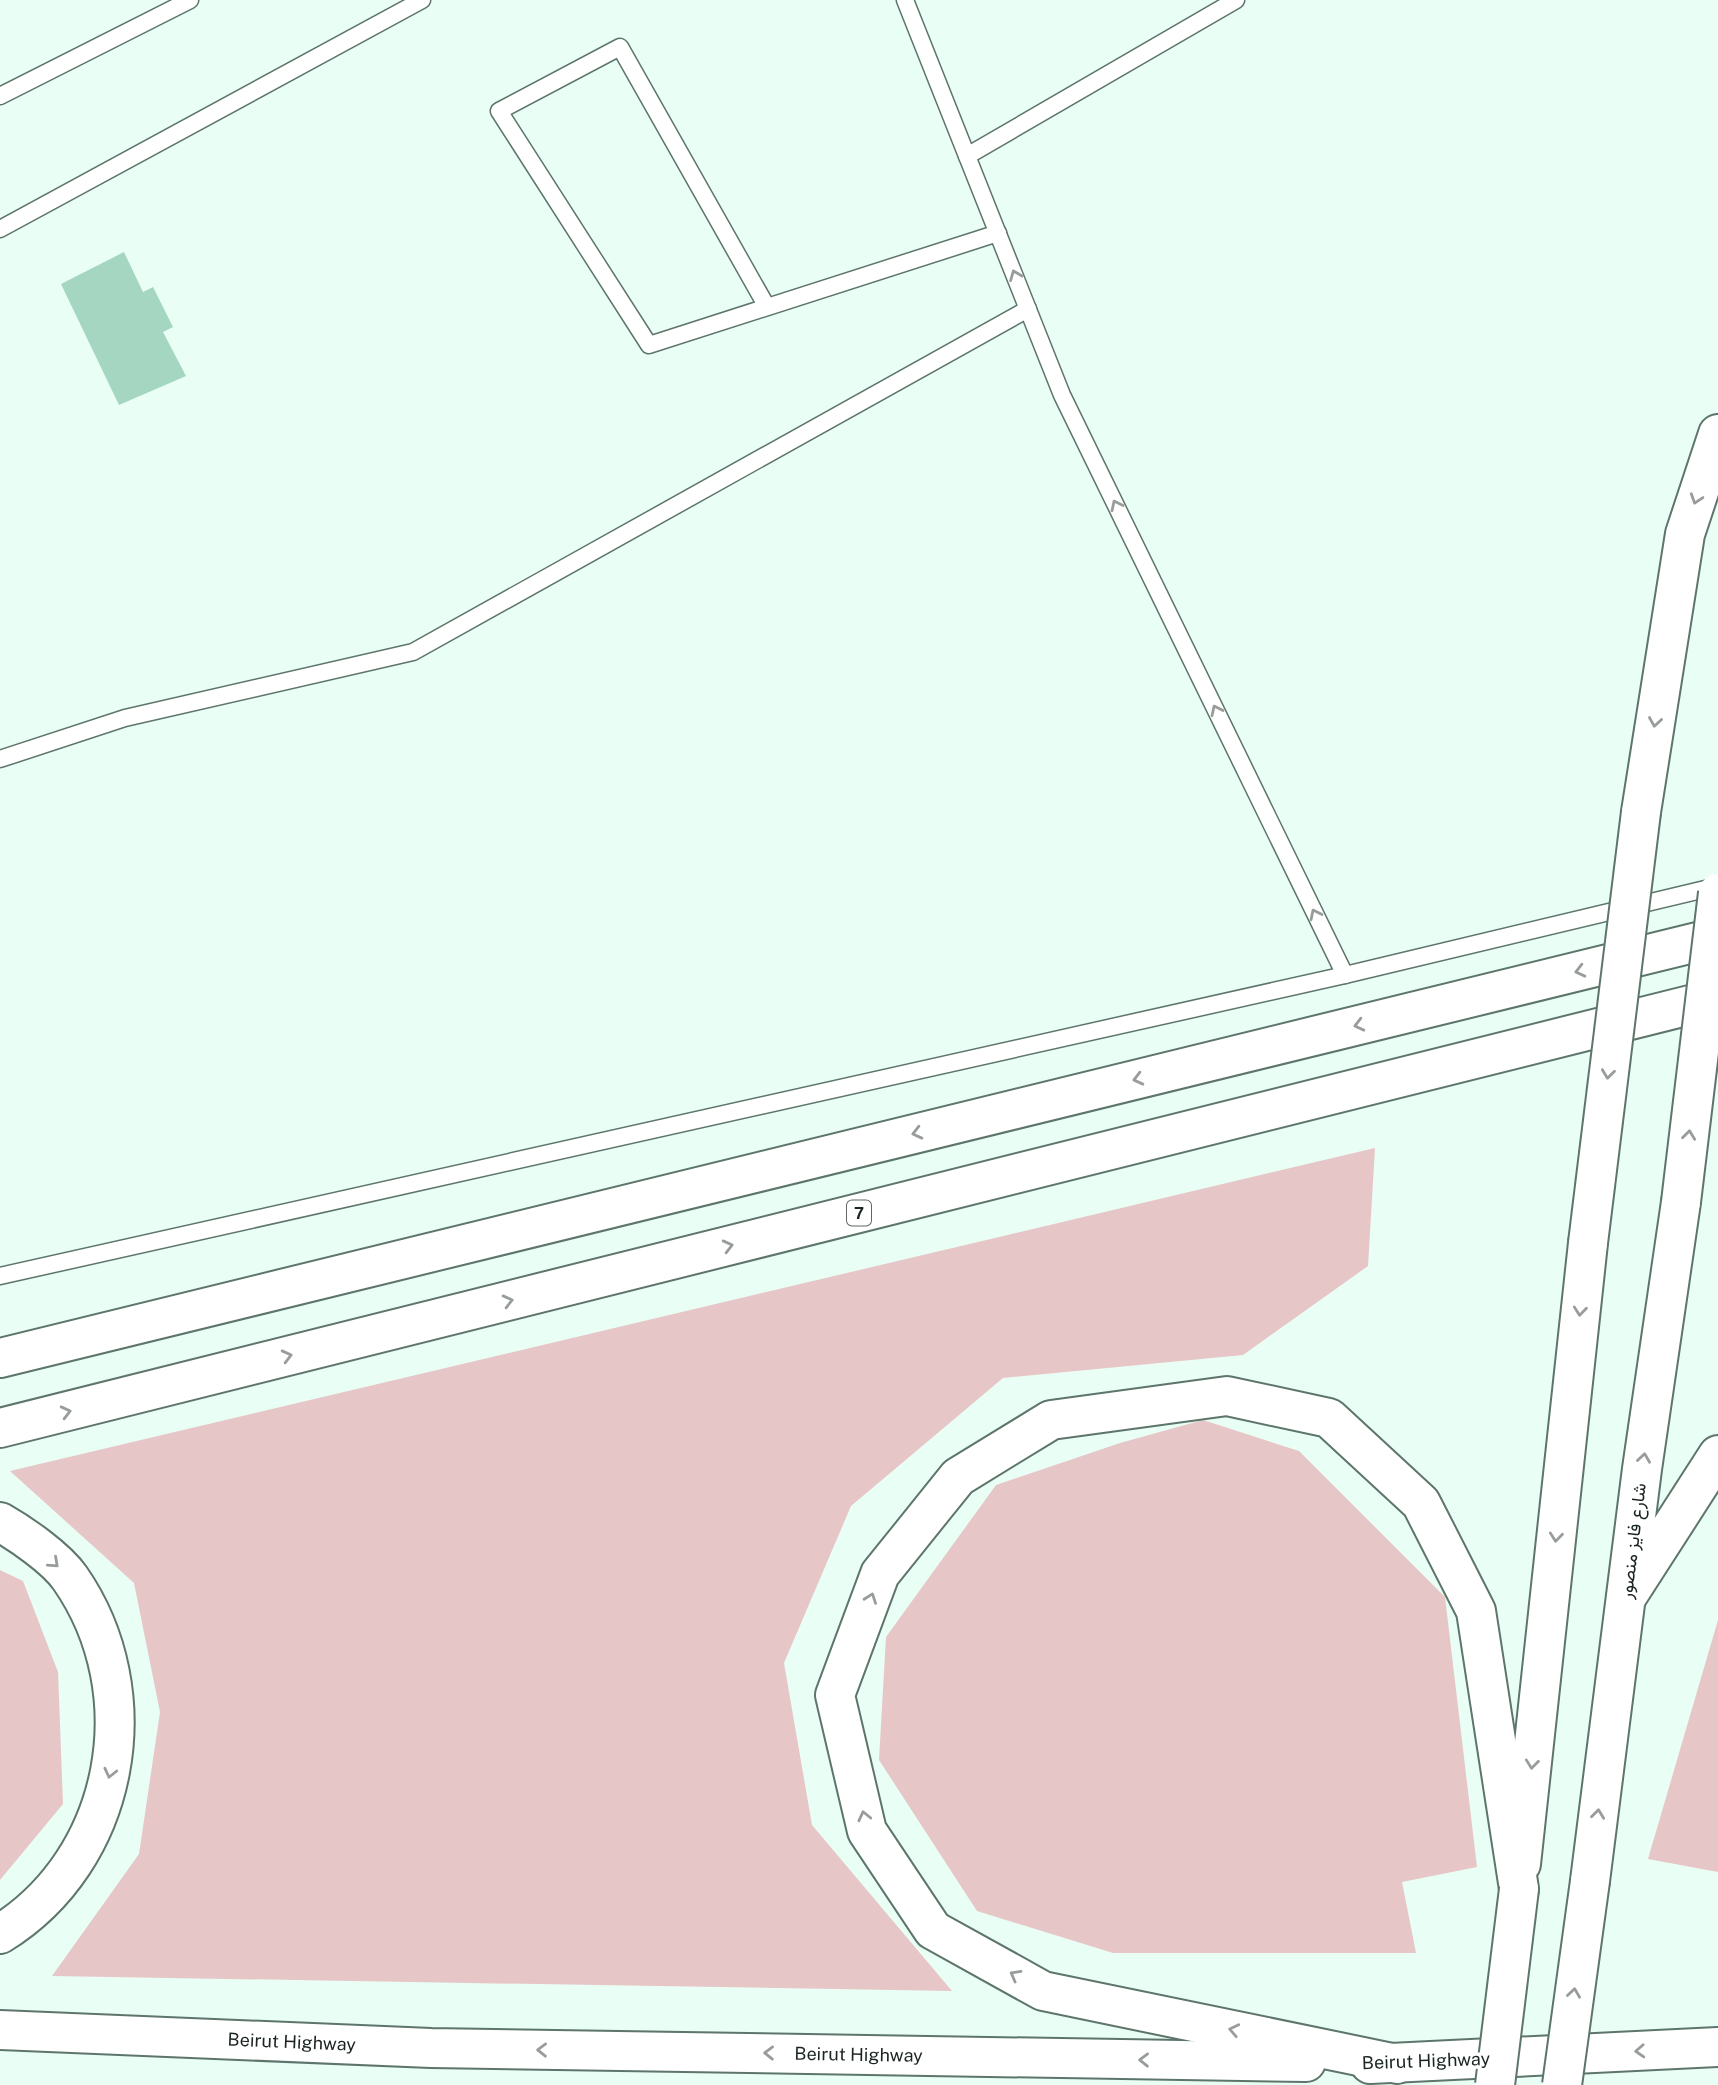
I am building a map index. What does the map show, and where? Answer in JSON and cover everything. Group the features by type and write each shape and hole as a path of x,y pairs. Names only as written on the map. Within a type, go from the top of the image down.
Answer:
{"main road":[{"path":"1494,2085 1519,1889 1588,1243 1641,811 1685,534 1718,434"},
{"name":"شارع فايز منصور","path":"1562,2085 1681,1202 1718,893"},
{"path":"0,1358 1718,937"},
{"name":"7","path":"0,1428 1718,998"},
{"path":"1397,2064 1043,1991 933,1930 867,1831 835,1695 880,1574 958,1477 1051,1420 1227,1396 1329,1418 1421,1503 1476,1611 1519,1889"},
{"path":"1626,1598 1718,1455"},
{"path":"0,1522 25,1536 69,1576 94,1620 110,1668 116,1717 112,1767 99,1816 75,1860 43,1899 0,1934"},
{"name":"Beirut Highway","path":"0,2030 431,2048 1397,2064 1715,2047"}],"lane":[{"path":"0,96 190,0"},
{"path":"0,229 422,0"},
{"path":"905,0 1062,395 1345,975"},
{"path":"967,156 1236,0"},
{"path":"767,307 620,47 499,111 649,345 998,233"},
{"path":"0,759 125,718 413,652 1028,309"},
{"path":"0,1276 1345,975 1718,886"}],"shaded area":[{"path":"1375,1148 1368,1266 1243,1355 1003,1378 851,1506 784,1663 812,1825 952,1991 52,1976 139,1854 160,1712 134,1583 10,1471"},
{"path":"1203,1420 1299,1451 1445,1597 1477,1867 1402,1882 1416,1953 1113,1953 977,1911 879,1760 886,1637 996,1485 1120,1443"},
{"path":"0,1570 23,1581 58,1672 63,1804 0,1880"},
{"path":"1718,1620 1718,1872 1648,1859"}],"building":[{"path":"124,252 143,292 153,287 173,327 163,332 186,376 119,405 61,284"}]}
